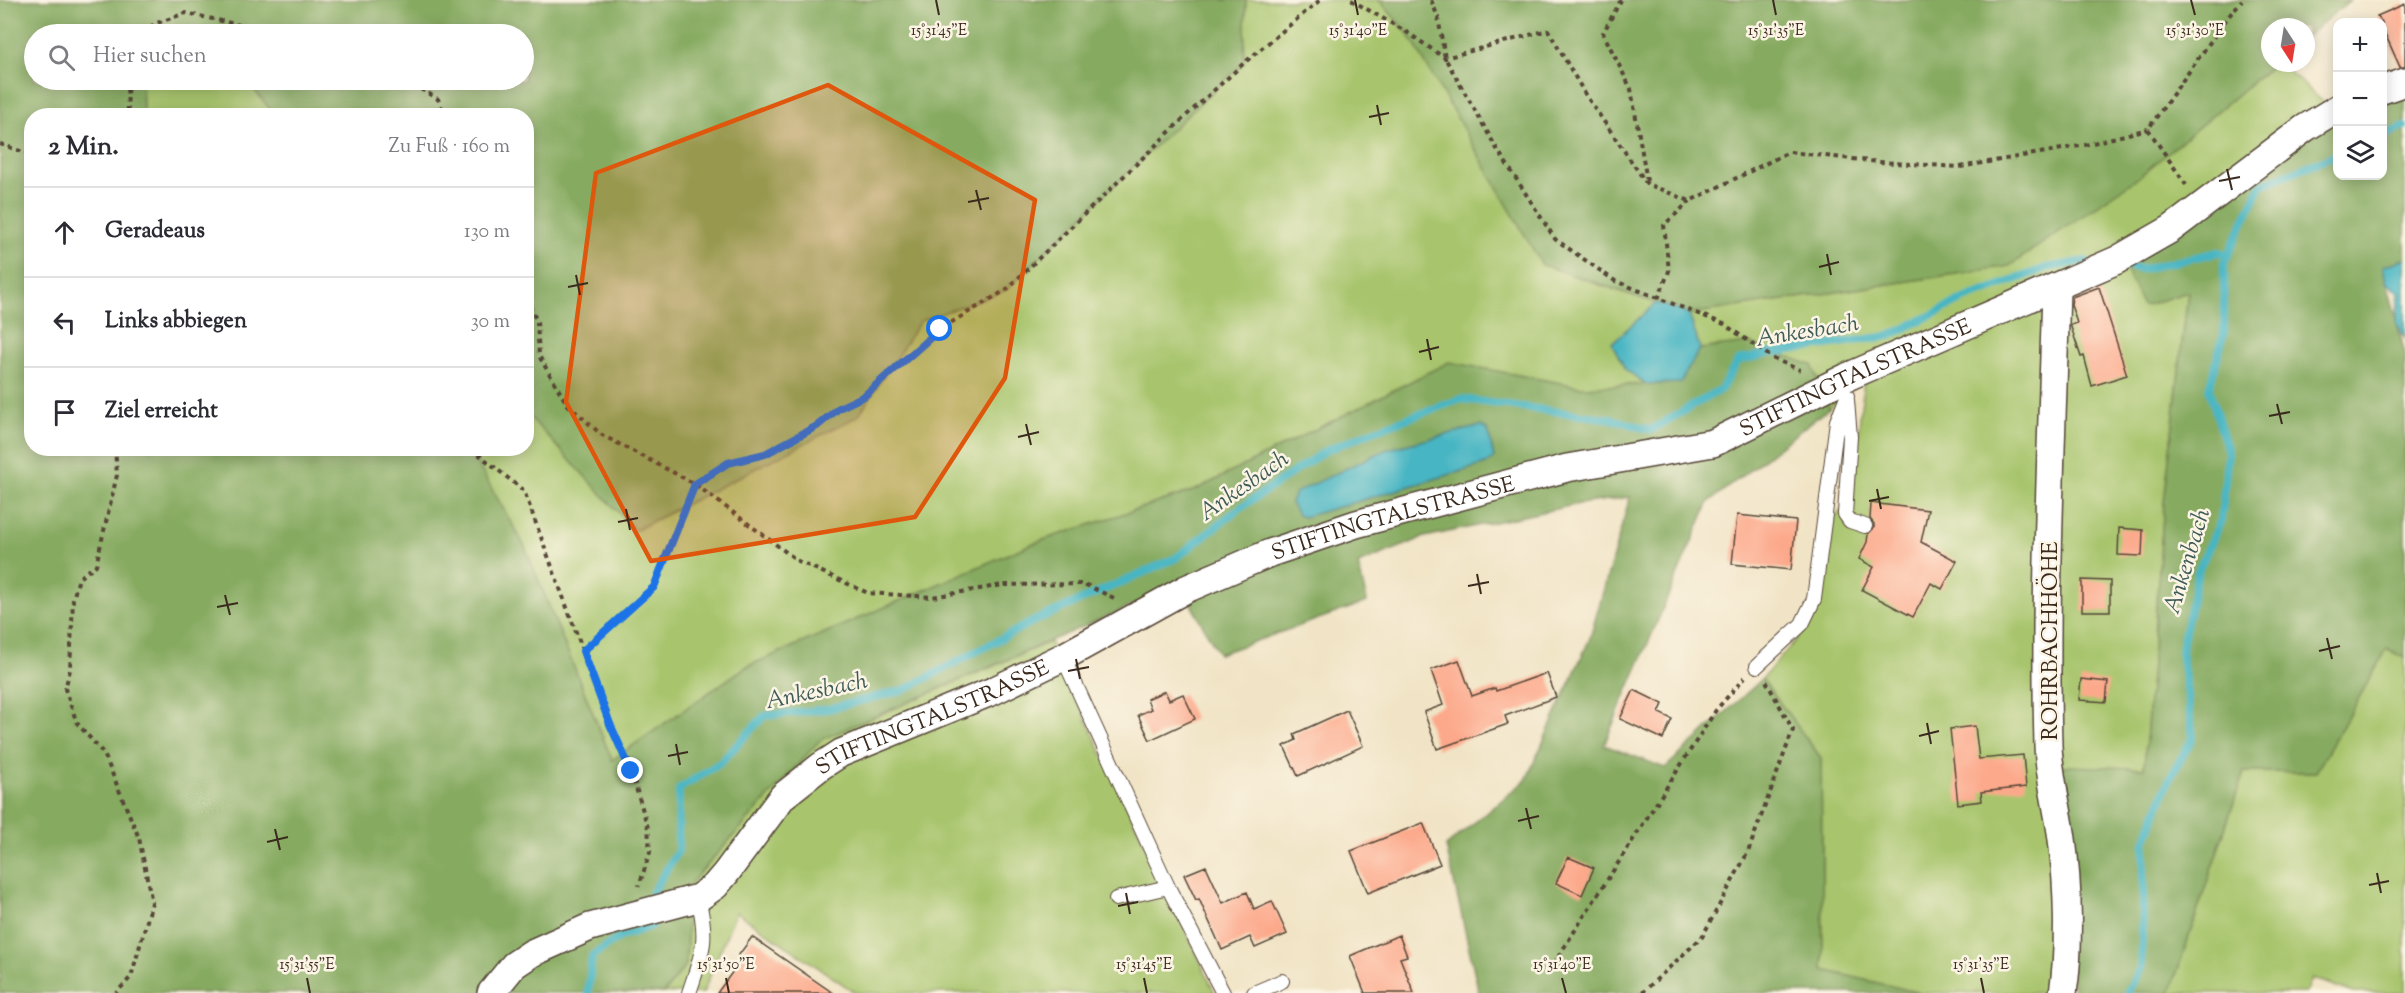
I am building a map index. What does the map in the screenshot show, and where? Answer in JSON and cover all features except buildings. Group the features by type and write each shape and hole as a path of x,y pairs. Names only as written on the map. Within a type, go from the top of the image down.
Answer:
{"street":[{"path":"2387,88 2405,82"},
{"name":"STIFTINGTALSTRASSE","path":"491,993 514,965 532,953 590,927 699,898 715,886 726,873 783,796 841,753 993,691 1063,657 1186,589 1270,553 1356,524 1567,468 1713,443 1847,387 2117,260 2171,229 2305,128 2333,110"},
{"name":"ROHRBACHHÖHE","path":"2056,288 2046,666 2049,755 2062,841 2066,930 2066,975 2063,993"}],"lane":[{"path":"1847,387 1850,437 1845,514 1850,521 1865,526"},
{"path":"1757,666 1803,624 1814,599 1837,421 1847,387"},
{"path":"1063,657 1168,887 1223,993"},
{"path":"1116,899 1168,887"},
{"path":"689,993 704,944 705,923 699,898"},
{"path":"1254,993 1282,981"}],"path":[{"path":"583,651 654,587 695,484 728,463 765,454 817,426 839,408 864,396 940,329 1006,290 1203,100 1320,0"},
{"path":"1351,0 1405,31 1445,58 1548,30 1585,94 1647,184 1690,201"},
{"path":"1431,0 1438,17 1445,58 1497,149 1555,239 1615,281 1724,324 1774,359"},
{"path":"1621,0 1602,33 1631,89 1647,184"},
{"path":"1658,299 1669,271 1664,225 1690,201 1789,152 1880,162 1960,167 2085,145 2148,129 2228,16 2242,0"},
{"path":"154,24 186,13 235,24"},
{"path":"128,90 129,108"},
{"path":"422,90 438,99 442,108"},
{"path":"2148,129 2200,207"},
{"path":"0,144 24,152"},
{"path":"534,315 537,322 539,356 567,404 602,435 695,484 798,561 868,593 932,597 1003,585 1083,584 1115,599"},
{"path":"116,456 117,475 96,565 79,578 73,598 70,670 65,689 77,723 104,754 139,838 152,903 131,977 116,993"},
{"path":"481,456 524,491 610,724 631,771 648,828 650,852 644,912"},
{"path":"1549,971 1716,710 1757,666 1793,730 1748,852 1702,937 1642,993"}],"highlighted area":[{"path":"828,85 1035,200 1005,378 915,517 651,561 566,402 596,173"}],"green space":[{"path":"0,0 1246,0 1244,63 1006,290 920,321 858,416 635,530 534,422 534,108 269,108 254,90 534,90 534,24 24,24 24,90 142,90 143,108 24,108 24,456 473,456 524,545 612,760 746,667 1034,543 1196,490 1449,362 1582,387 1679,383 1700,349 1748,343 1812,365 1829,408 1709,502 1604,745 1665,768 1762,679 1821,758 1823,970 1920,993 1479,993 1446,846 1526,780 1590,638 1630,497 1579,504 1425,537 1358,564 1367,602 1219,654 1180,585 820,740 689,885 686,965 664,993 0,993","holes":["1481,426 1488,430 1494,458 1486,464 1304,517 1291,503 1296,493 1385,450"]},
{"path":"1246,0 1379,0 1409,35 1594,283 1656,303 1612,343 1625,369 1646,384 1582,387 1449,362 1196,490 1034,543 746,667 612,760 524,545 473,456 534,456 534,421 636,530 858,416 920,321 1006,290 1244,63"},
{"path":"1379,0 2350,0 2315,29 2315,18 2261,18 2261,72 2264,72 2135,180 2009,266 1689,314 1542,265 1409,35"},
{"path":"2264,72 2289,72 2333,110 2333,119 2188,291 2164,503 2144,769 2060,766 2046,300 2058,894 2055,993 1920,993 1823,970 1821,758 1762,679 1812,621 1820,602 1830,522 1851,501 1864,380 1829,408 1812,365 1748,343 1700,349 1689,314 2009,266 2135,180"},
{"path":"142,90 254,90 269,108 143,108"},
{"path":"2405,96 2405,259 2383,266 2405,354 2405,658 2387,649 2316,772 2244,772 2170,993 2073,993 2060,766 2144,768 2164,503 2188,292 2143,306 2124,266 2309,136 2333,123 2333,180 2387,180 2387,103"},
{"path":"1050,642 1215,993 856,993 736,912 703,993 664,993 686,965 689,885 820,740"},
{"path":"2387,649 2405,658 2405,993 2354,993 2312,978 2306,993 2170,993 2244,772 2316,772"}],"water":[{"path":"2405,259 2405,338 2396,322 2399,293 2386,282 2383,266"},
{"path":"1656,303 1689,314 1700,349 1680,383 1646,384 1625,369 1612,343"},
{"path":"1481,426 1488,430 1494,458 1486,464 1304,517 1298,515 1291,503 1295,493 1385,450"}],"waterway":[{"name":"Ankenbach","path":"2387,134 2405,127"},
{"name":"Ankenbach","path":"2127,993 2141,968 2145,842 2169,780 2193,737 2181,650 2198,571 2221,520 2228,452 2209,389 2224,333 2224,263 2261,185 2333,156"},
{"name":"Ankesbach","path":"2130,267 2142,269 2219,252 2228,255"},
{"name":"Ankesbach","path":"588,993 592,956 620,937 652,926 652,893 678,851 679,789 721,762 764,716 828,709 904,690 1036,620 1176,558 1237,510 1325,451 1461,399 1612,419 1651,430 1721,389 1738,361 1770,353 1889,336 1964,299 2046,268 2086,261"}],"route":[{"path":"631,771 610,724 583,651 654,587 695,484 728,463 765,454 817,426 839,408 864,396 940,329"}]}
